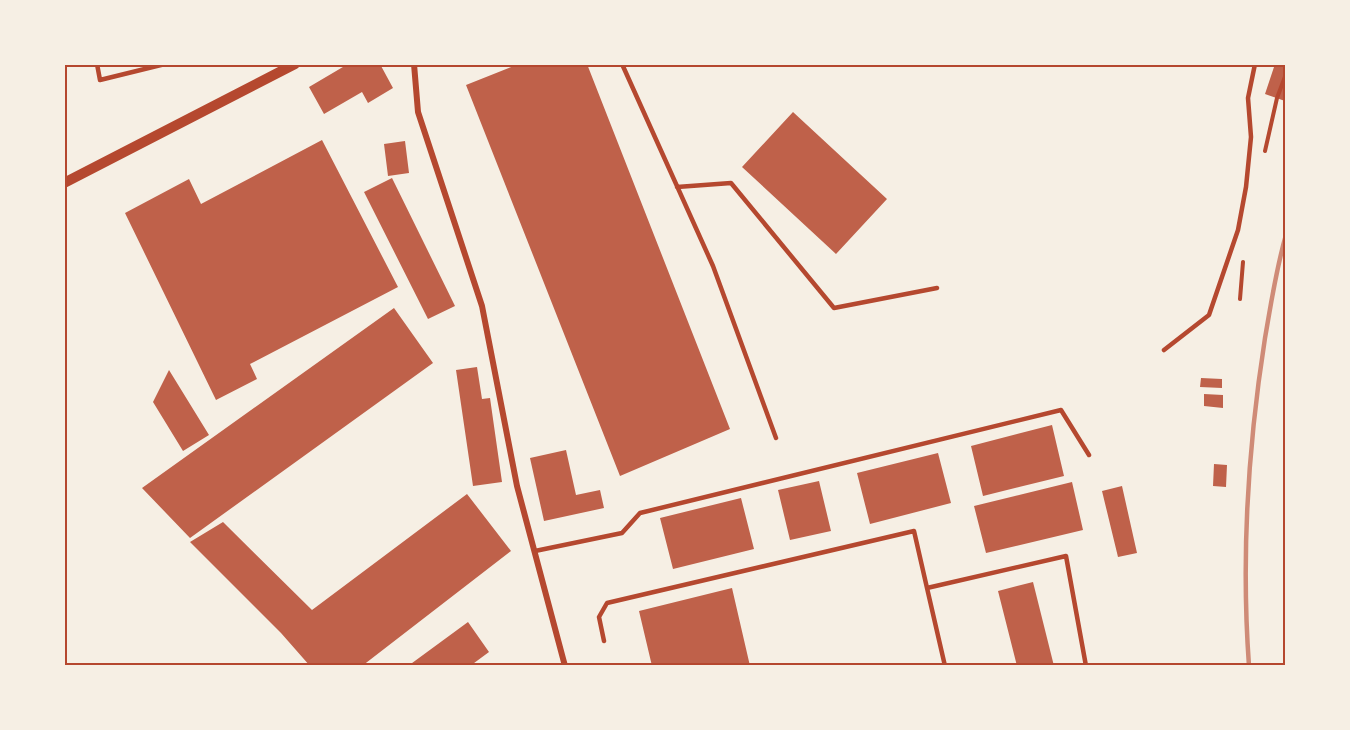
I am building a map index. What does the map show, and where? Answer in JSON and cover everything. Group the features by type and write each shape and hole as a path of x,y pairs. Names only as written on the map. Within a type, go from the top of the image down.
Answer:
{"street":[{"path":"64,183 295,64"},
{"path":"414,64 418,112 482,306 517,486 565,666"}],"lane":[{"path":"97,64 100,80 165,64"},
{"path":"622,64 713,266 776,438"},
{"path":"1164,350 1209,315 1238,230 1246,187 1251,137 1248,98 1255,64"},
{"path":"678,187 730,183 834,308 937,288"},
{"path":"535,551 622,532 640,513 1061,410 1089,455"},
{"path":"604,641 599,617 608,603 914,531 945,666"},
{"path":"927,588 1066,556 1086,666"}],"building":[{"path":"348,64 380,64 393,88 368,103 362,92 324,114 309,87"},
{"path":"519,64 587,64 730,429 620,476 466,85"},
{"path":"1275,64 1286,64 1285,101 1265,94"},
{"path":"793,112 887,199 836,254 742,167"},
{"path":"322,140 398,287 250,364 257,379 216,400 125,213 189,179 201,204"},
{"path":"405,141 409,173 388,176 384,144"},
{"path":"392,178 455,306 428,319 364,192"},
{"path":"394,308 433,363 190,538 142,488"},
{"path":"477,367 482,399 490,398 502,482 473,486 456,370"},
{"path":"169,370 209,435 183,451 153,402"},
{"path":"1201,378 1222,379 1222,388 1200,387"},
{"path":"1204,394 1223,395 1223,408 1204,406"},
{"path":"1052,425 1064,476 983,496 971,446"},
{"path":"566,450 576,495 600,490 604,508 544,521 530,458"},
{"path":"938,453 951,503 870,524 857,473"},
{"path":"1214,464 1227,465 1226,487 1213,486"},
{"path":"819,481 831,531 790,540 778,490"},
{"path":"1072,482 1083,530 986,553 974,506"},
{"path":"1122,486 1137,553 1118,557 1102,491"},
{"path":"467,494 511,551 362,666 310,666 281,633 190,542 223,522 312,610"},
{"path":"741,498 754,549 673,569 660,518"},
{"path":"1033,582 1054,666 1017,666 998,591"},
{"path":"732,588 750,666 652,666 639,611"},
{"path":"468,622 489,652 470,666 408,666"}],"railway":[{"path":"1249,666 1246,542 1250,460 1265,338 1286,235"}]}
